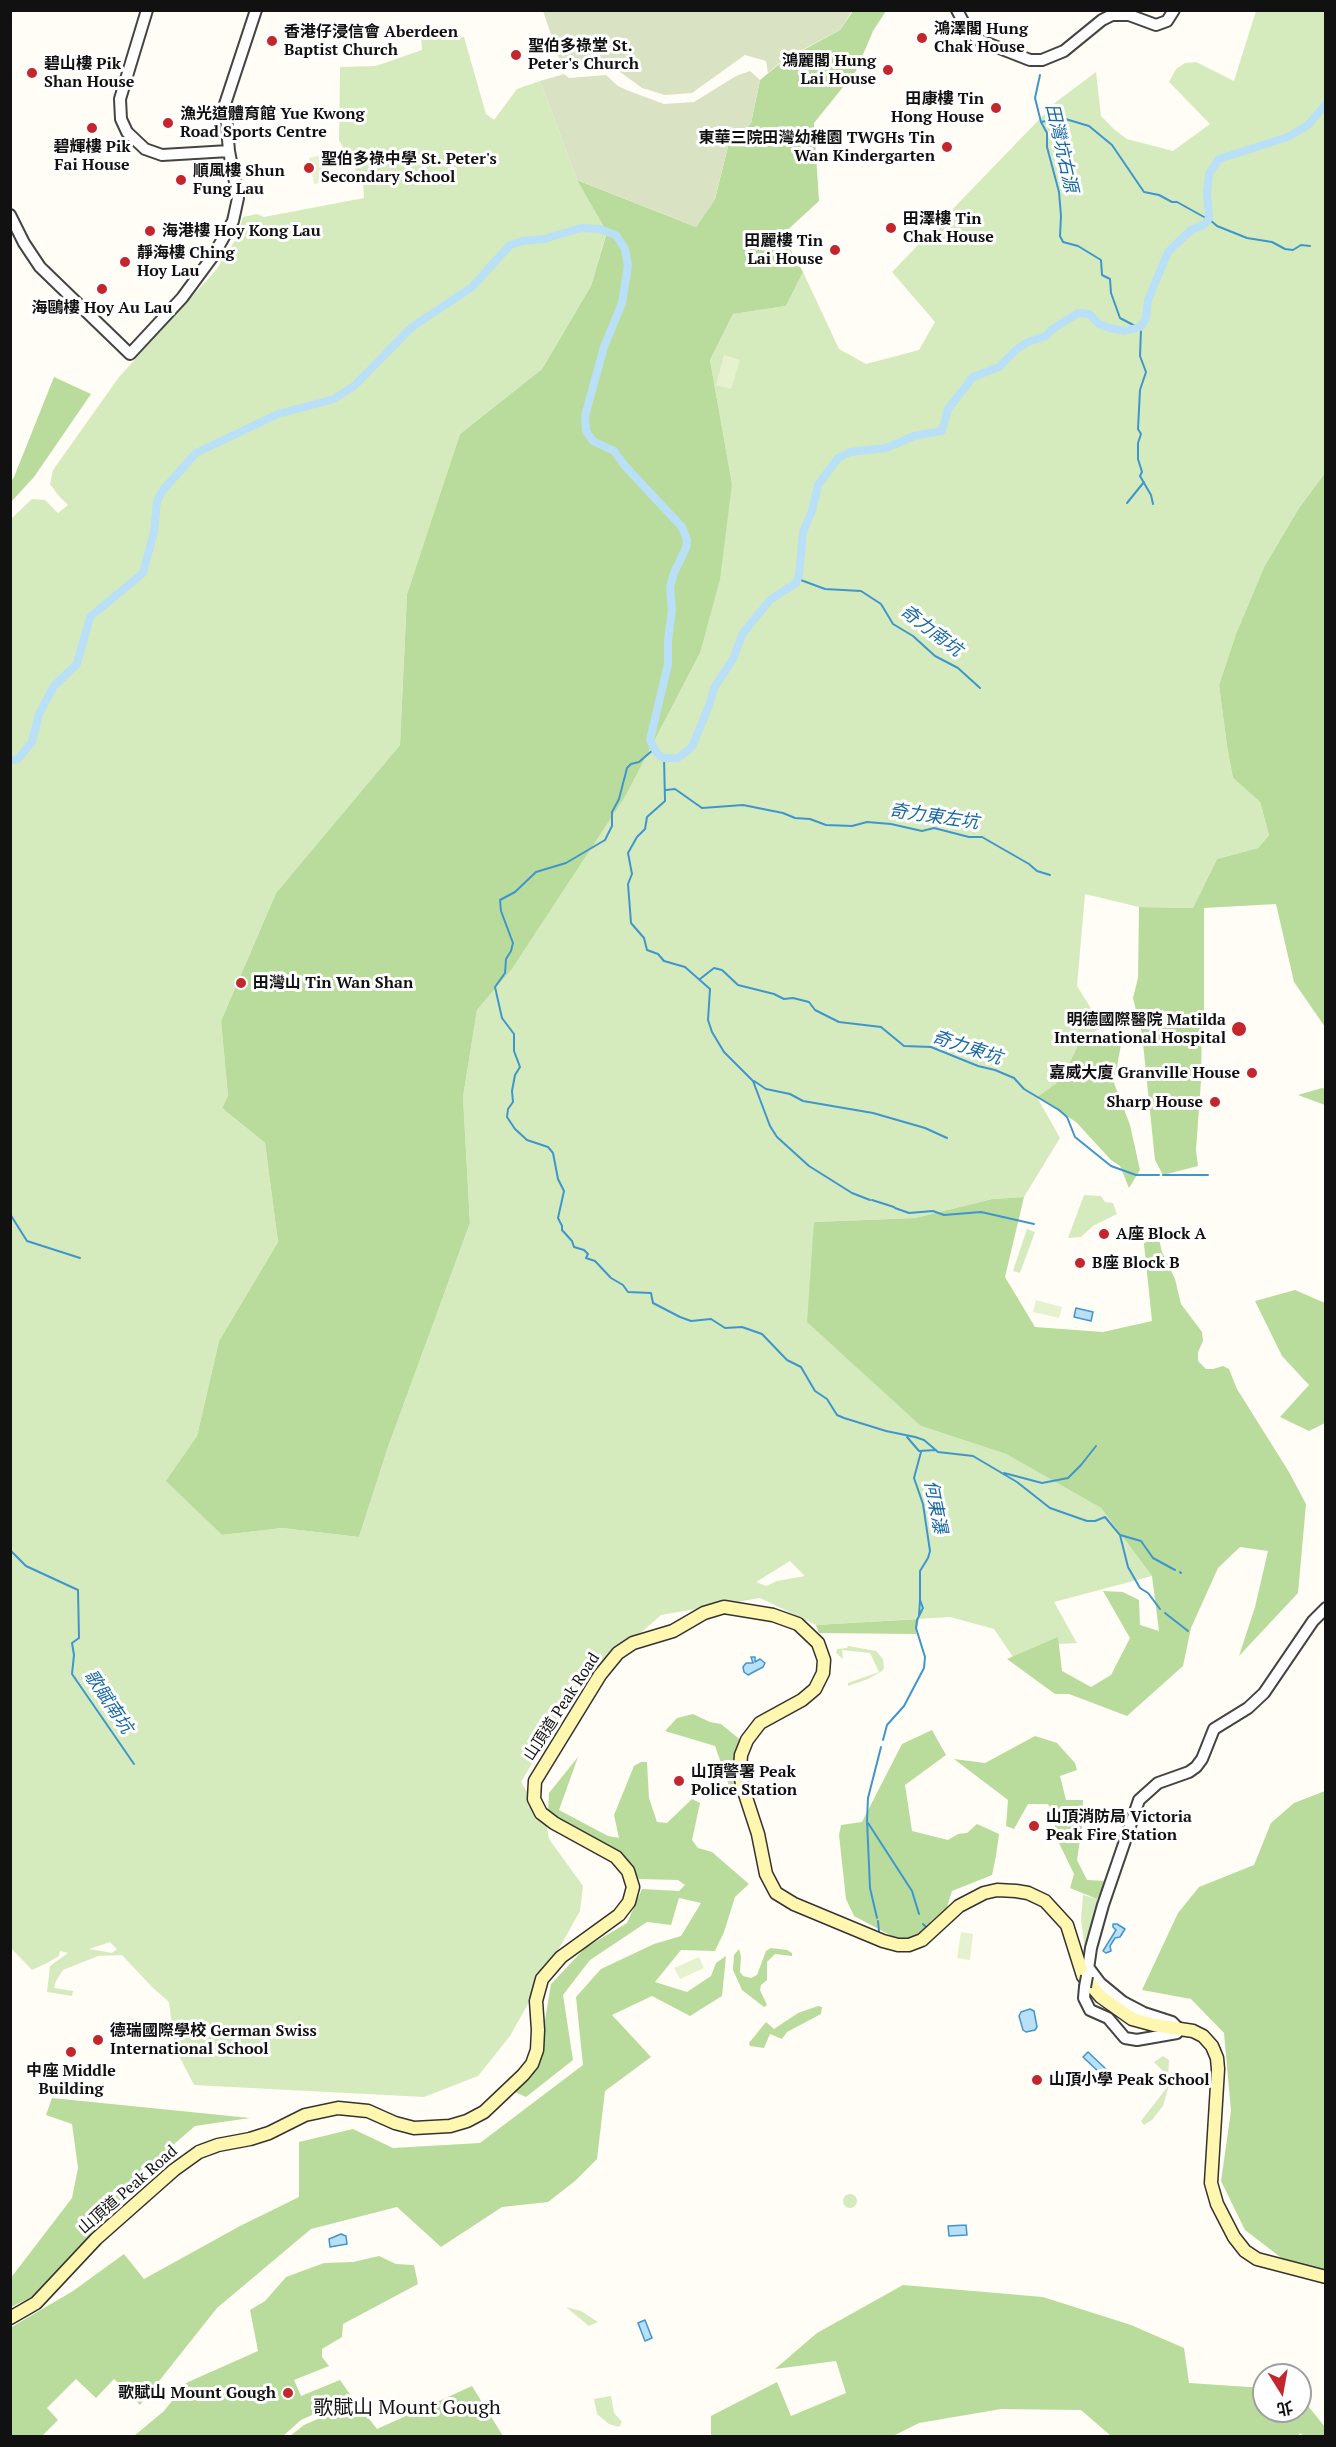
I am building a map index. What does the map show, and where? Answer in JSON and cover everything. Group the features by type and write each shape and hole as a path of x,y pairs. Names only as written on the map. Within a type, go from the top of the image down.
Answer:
{"main road":[{"name":"山頂道 Peak Road","path":"10,2318 36,2303 96,2239 199,2151 257,2137 305,2115 338,2108 368,2111 410,2127 426,2129 450,2126 467,2121 484,2112 523,2075 532,2064 537,2050 536,2001 545,1974 561,1957 619,1915 629,1902 633,1887 628,1870 616,1857 554,1823 541,1813 534,1798 535,1781 600,1675 618,1653 638,1641 674,1631 715,1608 739,1608 786,1619 814,1637 823,1654 823,1673 815,1689 807,1697 757,1726 747,1740 740,1760 741,1779 762,1846 766,1874 771,1887 778,1895 883,1941 902,1945 925,1938 959,1906 979,1895 1003,1890 1028,1893 1045,1901 1062,1917 1070,1932 1083,1976 1101,1997 1126,2016 1140,2022 1193,2031 1203,2036 1212,2046 1217,2058 1211,2183 1217,2204 1229,2228 1245,2250 1257,2259 1326,2277"}],"street":[{"path":"147,10 120,99 121,118 127,132 140,146 156,154 173,155 229,150"},
{"path":"10,215 24,243 40,267 130,354 189,289 213,256 233,221 238,198 229,150 225,104 256,10"},
{"path":"957,10 968,31 979,40 998,50 1030,60 1042,60 1064,51 1102,20 1112,15 1129,15 1156,25 1167,21 1174,10"},
{"path":"1086,1977 1100,1983 1123,2002 1144,2013 1172,2022 1177,2030 1125,2038 1108,2018 1090,2010 1084,1998 1086,1977 1091,1948 1103,1905 1139,1800 1158,1783 1189,1772 1196,1767 1202,1759 1214,1729 1259,1699 1313,1621 1326,1608"}],"green space":[{"path":"543,10 852,11 840,30 783,60 768,73 766,61 745,55 692,93 665,95 642,88 609,64 578,67 561,64"},
{"path":"853,11 886,11 873,31 856,71 814,123 819,201 782,235 803,272 786,306 733,314 710,360 732,484 720,579 700,653 625,797 512,969 477,1010 463,1097 470,1223 388,1447 359,1537 282,1528 222,1535 166,1481 197,1436 219,1341 278,1242 265,1143 222,1108 228,1096 221,1021 276,893 400,745 407,594 460,434 542,369 591,286 607,232 577,180 696,227 715,199 728,146 751,123 760,80 783,61 840,30"},
{"path":"1256,11 1325,11 1325,473 1299,508 1264,567 1236,634 1219,685 1233,778 1260,802 1269,835 1258,848 1217,859 1193,908 1139,907 1085,894 1077,986 1102,1026 1078,1045 1062,1079 1037,1097 1060,1138 1024,1197 992,1199 915,1218 814,1222 813,1261 921,1426 1006,1454 1101,1508 1152,1576 1054,1602 1077,1643 1040,1645 1022,1670 994,1629 950,1617 816,1625 760,1598 661,1615 575,1690 521,1782 546,1823 549,1839 583,1886 580,1911 510,2036 478,2076 424,2097 194,2085 175,2048 169,2002 122,1955 98,1956 63,1970 54,1988 73,1991 72,1996 47,1992 50,1966 68,1953 60,1951 59,1956 32,1970 11,1948 11,519 32,499 45,500 58,513 68,505 50,484 53,470 119,377 216,270 236,239 243,217 257,214 264,217 364,198 363,183 339,140 340,67 376,66 422,50 421,36 464,37 486,114 494,120 517,89 540,81 577,180 607,231 591,286 542,369 460,434 407,594 400,745 276,893 221,1021 228,1096 222,1108 265,1143 278,1242 219,1341 197,1436 167,1481 222,1535 282,1528 359,1537 388,1447 470,1223 463,1097 477,1010 512,969 625,797 700,653 732,484 710,360 733,314 786,306 803,272 839,349 866,364 919,350 935,322 892,272 1056,102 1096,72 1101,116 1127,139 1173,151 1210,124 1169,82 1176,69 1185,63 1196,62 1234,81","holes":["790,1561 805,1576 777,1581 766,1586 756,1582","110,1942 117,1949 112,1953 89,1949"]},
{"path":"750,71 760,80 751,123 728,146 715,199 696,227 577,180 540,81 564,74 569,78 606,75 618,86 664,104 694,102 736,76"},
{"path":"325,154 330,181 314,184 309,158"},
{"path":"724,355 740,360 731,389 716,385"},
{"path":"54,377 91,394 34,477 11,502 11,481"},
{"path":"1325,473 1325,1027 1294,982 1276,904 1204,908 1204,1016 1202,1017 1201,1081 1196,1150 1198,1166 1163,1175 1155,1160 1142,1034 1133,998 1138,978 1139,907 1193,908 1217,859 1258,848 1269,835 1260,802 1233,778 1219,685 1236,634 1264,567 1299,508"},
{"path":"1122,1039 1114,1083 1130,1125 1140,1170 1129,1188 1120,1166 1111,1160 1076,1122 1037,1097 1062,1079 1078,1045"},
{"path":"1325,1089 1325,1105 1298,1095"},
{"path":"1084,1195 1101,1196 1105,1202 1113,1203 1117,1214 1093,1226 1081,1237 1068,1238"},
{"path":"1024,1197 1005,1277 1035,1327 1103,1332 1152,1321 1144,1244 1148,1227 1156,1226 1162,1252 1175,1279 1181,1304 1202,1332 1203,1341 1198,1352 1198,1361 1206,1369 1223,1366 1229,1369 1237,1389 1289,1472 1306,1504 1298,1593 1239,1656 1255,1607 1268,1551 1240,1547 1218,1568 1191,1628 1183,1666 1127,1716 1069,1694 1055,1694 1007,1659 1058,1637 1062,1671 1091,1687 1111,1675 1130,1638 1103,1591 1123,1592 1139,1600 1140,1625 1159,1631 1152,1576 1101,1508 1006,1454 921,1426 807,1322 814,1222 915,1218 992,1199"},
{"path":"1027,1229 1035,1232 1020,1273 1013,1271"},
{"path":"1295,1290 1325,1303 1325,1423 1309,1431 1280,1417 1309,1385 1282,1356 1255,1301"},
{"path":"1036,1300 1062,1307 1059,1318 1033,1312"},
{"path":"919,1619 916,1634 819,1633 816,1625"},
{"path":"848,1646 876,1651 883,1659 882,1671 848,1686 848,1683 879,1672 870,1653 842,1650 843,1659 836,1653 837,1649"},
{"path":"693,1714 710,1722 721,1724 743,1742 739,1784 732,1794 715,1746 665,1731 677,1718"},
{"path":"932,1730 946,1755 905,1785 912,1831 948,1840 958,1834 967,1833 977,1824 999,1834 996,1856 992,1875 952,1891 947,1907 920,1935 901,1941 854,1916 846,1899 839,1835 841,1825 862,1822 902,1744"},
{"path":"1035,1736 1057,1743 1075,1763 1077,1770 1060,1776 1066,1800 1083,1800 1077,1860 1087,1880 1107,1881 1097,1899 1070,1888 1074,1874 1057,1839 1053,1813 1048,1804 1028,1804 1014,1829 1006,1826 1008,1800 954,1759 985,1763"},
{"path":"578,1757 559,1810 608,1836 619,1838 614,1815 634,1766 647,1762 649,1798 657,1822 667,1823 692,1799 700,1803 692,1840 698,1848 712,1852 749,1884 735,1897 724,1932 715,1951 681,1950 655,1982 687,1992 711,1976 716,1963 726,1956 722,1996 690,2016 652,1996 612,2015 651,2057 605,2091 597,2159 575,2181 548,2202 502,2207 441,2247 397,2207 311,2229 217,2308 140,2405 114,2379 96,2398 76,2379 47,2408 58,2420 42,2436 11,2436 10,2328 73,2291 124,2254 144,2279 240,2226 299,2197 299,2142 353,2129 393,2148 480,2143 583,2065 576,1997 601,1969 654,1944 681,1936 701,1903 679,1898 671,1925 647,1922 590,1960 563,1995 573,2060 526,2097 515,2092 534,2070 544,2048 545,2020 551,1984 585,1948 627,1923 642,1889 679,1891 685,1885 678,1880 639,1879 626,1859 548,1813 549,1793"},
{"path":"1325,1791 1325,2272 1292,2266 1245,2230 1221,2181 1231,2111 1224,2033 1191,1999 1142,1990 1178,1913 1199,1887 1254,1865 1271,1823 1294,1803"},
{"path":"1083,1895 1097,1899 1097,1916 1085,1951 1081,1919"},
{"path":"961,1932 973,1934 970,1960 957,1958"},
{"path":"771,1948 787,1950 792,1953 792,1956 775,1954 767,1962 767,1980 761,1985 760,1990 767,2005 764,2007 742,1990 733,1970 734,1955 739,1949 740,1972 743,1976 751,1978 757,1975 766,1951"},
{"path":"699,1957 704,1968 680,1979 674,1968"},
{"path":"818,2006 822,2007 821,2014 787,2032 782,2039 770,2034 764,2048 750,2046 749,2043 766,2022 774,2029 798,2013"},
{"path":"1163,2056 1169,2060 1168,2076 1154,2062"},
{"path":"1169,2085 1163,2106 1152,2120 1144,2125 1141,2121"},
{"path":"52,2098 250,2118 195,2126 143,2171 102,2228 32,2297 11,2307 10,2279 72,2198 78,2168 72,2124 46,2115"},
{"path":"850,2194 855,2196 857,2201 855,2206 850,2208 845,2206 843,2201 845,2196"},
{"path":"379,2256 396,2264 414,2265 418,2284 343,2324 342,2337 322,2349 322,2357 329,2366 294,2380 301,2396 340,2380 352,2397 301,2420 283,2436 134,2436 164,2411 186,2383 258,2351 250,2310 265,2301 286,2277 324,2263 353,2262"},
{"path":"903,2285 1043,2297 1131,2325 1184,2348 1189,2383 1252,2387 1252,2423 1312,2423 1312,2411 1325,2427 1325,2436 1304,2436 1300,2433 1298,2436 1111,2436 1081,2410 1001,2409 919,2423 893,2436 711,2436 711,2416 777,2382 791,2416 846,2393 836,2361 775,2369 817,2333"},
{"path":"566,2307 581,2311 598,2322 589,2326"},
{"path":"472,2386 503,2436 290,2436 304,2425 356,2402 377,2429"},
{"path":"611,2396 614,2413 622,2422 619,2427 609,2424 597,2414 594,2399"}],"water":[{"path":"1076,1308 1093,1312 1091,1321 1074,1317"},
{"path":"751,1657 755,1657 755,1662 760,1659 765,1663 763,1667 748,1675 744,1672 743,1667 746,1663 753,1663"},
{"path":"1113,1924 1125,1929 1120,1937 1115,1938 1110,1946 1111,1951 1106,1953 1103,1951 1116,1930"},
{"path":"1030,2009 1034,2011 1037,2027 1035,2030 1026,2032 1023,2030 1019,2016 1021,2012"},
{"path":"1088,2052 1107,2070 1102,2075 1083,2057"},
{"path":"966,2225 967,2235 949,2236 948,2226"},
{"path":"341,2234 346,2236 347,2244 330,2247 329,2239"},
{"path":"645,2320 652,2338 645,2341 638,2323"}],"waterway":[{"name":"田灣坑右源","path":"1040,75 1035,98 1041,122 1047,133 1047,147 1059,192 1060,236 1063,242 1078,246 1101,260 1102,275 1110,279 1111,293 1120,318 1141,329 1140,356 1146,372 1140,390 1138,429 1141,434 1138,443 1138,459 1142,472 1140,476 1151,495 1153,504"},
{"path":"10,761 18,759 32,742 39,714 54,686 77,664 90,617 143,573 154,532 157,501 163,490 196,453 278,414 334,399 354,386 412,327 472,287 510,245 544,239 581,228 599,229 616,235 625,249 628,266 622,303 604,347 585,416 586,431 593,441 614,451 625,466 682,527 687,540 670,587 672,610 668,664 650,740 657,753 663,758 678,758 692,747 714,688 733,659 743,633 770,600 796,583 799,575 803,532 812,511 818,485 838,458 850,452 886,448 914,436 942,431 948,409 973,377 999,367 1017,349 1028,342 1046,336 1051,330 1078,313 1089,314 1099,324 1109,328 1125,331 1140,327 1146,319 1148,300 1168,252 1191,230 1205,224 1209,218 1207,193 1209,174 1219,159 1288,137 1308,125 1326,104"},
{"path":"1041,122 1062,118 1089,126 1112,145 1144,192 1177,202 1204,217"},
{"path":"1209,219 1217,226 1247,238 1272,242 1285,249 1293,250 1301,245 1310,246"},
{"path":"1127,503 1144,482"},
{"name":"奇力南坑","path":"798,579 825,589 861,591 881,604 893,624 913,636 935,656 958,668 980,688"},
{"path":"654,749 639,762 627,768 619,799 612,812 612,826 605,840 566,863 536,872 515,892 500,900 501,911 513,943 506,959 505,973 495,987 502,1018 514,1034 514,1051 520,1067 515,1075 512,1091 513,1102 508,1109 507,1117 515,1129 527,1140 548,1147 553,1153 558,1179 564,1191 558,1218 562,1230 572,1241 574,1247 584,1250 588,1254 586,1258 595,1261 628,1292 651,1293 653,1303 691,1321 711,1319 725,1328 742,1327 762,1334 787,1360 801,1367 815,1391 827,1399 837,1415 886,1431 924,1440 938,1452 973,1456 1017,1482 1050,1508 1087,1521 1105,1517 1120,1535 1128,1567 1140,1588 1148,1593 1160,1609"},
{"path":"664,758 665,801 647,817 645,829 637,837 628,853 632,874 628,884 631,923 644,938 647,950 658,954 664,961 685,967 710,989 708,1020 712,1032 724,1052 753,1081 770,1126 777,1137 809,1166 852,1193 870,1200"},
{"name":"奇力東左坑","path":"666,790 675,789 702,808 743,805 783,813 795,818 810,819 826,825 852,826 867,822 891,824 922,831 934,828 969,837 982,837 1037,871 1050,875"},
{"name":"奇力東坑","path":"700,979 714,968 722,970 738,985 774,994 784,999 793,998 809,1002 815,1010 839,1022 881,1027 904,1046 931,1047 1014,1078 1024,1089 1067,1117 1075,1137 1111,1166 1136,1175 1159,1175"},
{"path":"754,1081 766,1089 790,1094 803,1101 873,1113 925,1128 947,1138"},
{"path":"1163,1175 1208,1175"},
{"path":"872,1200 894,1207"},
{"path":"895,1208 909,1213 933,1211 944,1215 981,1212 1034,1224"},
{"path":"10,1214 27,1241 80,1258"},
{"name":"何東瀑","path":"907,1437 919,1451 936,1450"},
{"path":"1004,1473 1042,1483 1068,1478 1096,1446"},
{"name":"何東瀑","path":"883,1740 887,1725 904,1706 924,1668 925,1657 916,1628 923,1608 920,1600 920,1571 930,1551 923,1504 914,1478 921,1452"},
{"path":"1120,1535 1141,1541 1153,1558 1175,1570"},
{"name":"歌賦南坑","path":"10,1550 26,1566 78,1590 79,1638 72,1643 74,1655 72,1674 134,1764"},
{"name":"何東瀑","path":"919,1615 920,1600"},
{"path":"1165,1613 1188,1631"},
{"path":"877,1918 870,1888 867,1820 868,1798 881,1747"},
{"path":"868,1823 912,1891 919,1914"},
{"path":"878,1921 879,1931"},
{"path":"923,1924 926,1927"}],"place":[{"name":"鴻澤閣 Hung Chak House","path":"922,38"},
{"name":"香港仔浸信會 Aberdeen Baptist Church","path":"272,41"},
{"name":"聖伯多祿堂 St. Peter's Church","path":"516,55"},
{"name":"鴻麗閣 Hung Lai House","path":"888,70"},
{"name":"碧山樓 Pik Shan House","path":"32,73"},
{"name":"田康樓 Tin Hong House","path":"996,108"},
{"name":"漁光道體育館 Yue Kwong Road Sports Centre","path":"168,123"},
{"name":"碧輝樓 Pik Fai House","path":"92,128"},
{"name":"東華三院田灣幼稚園 TWGHs Tin Wan Kindergarten","path":"947,147"},
{"name":"聖伯多祿中學 St. Peter's Secondary School","path":"309,168"},
{"name":"順風樓 Shun Fung Lau","path":"181,180"},
{"name":"田澤樓 Tin Chak House","path":"891,228"},
{"name":"海港樓 Hoy Kong Lau","path":"150,231"},
{"name":"田麗樓 Tin Lai House","path":"835,250"},
{"name":"靜海樓 Ching Hoy Lau","path":"125,262"},
{"name":"海鷗樓 Hoy Au Lau","path":"102,289"},
{"name":"田灣山 Tin Wan Shan","path":"241,983"},
{"name":"明德國際醫院 Matilda International Hospital","path":"1239,1029"},
{"name":"嘉威大廈 Granville House","path":"1252,1073"},
{"name":"Sharp House","path":"1215,1102"},
{"name":"A座 Block A","path":"1104,1234"},
{"name":"B座 Block B","path":"1080,1263"},
{"name":"山頂警署 Peak Police Station","path":"679,1781"},
{"name":"山頂消防局 Victoria Peak Fire Station","path":"1034,1826"},
{"name":"德瑞國際學校 German Swiss International School","path":"98,2040"},
{"name":"中座 Middle Building","path":"71,2052"},
{"name":"山頂小學 Peak School","path":"1037,2080"},
{"name":"歌賦山 Mount Gough","path":"288,2393"}],"district":[{"name":"歌賦山 Mount Gough","path":"407,2408"}]}
